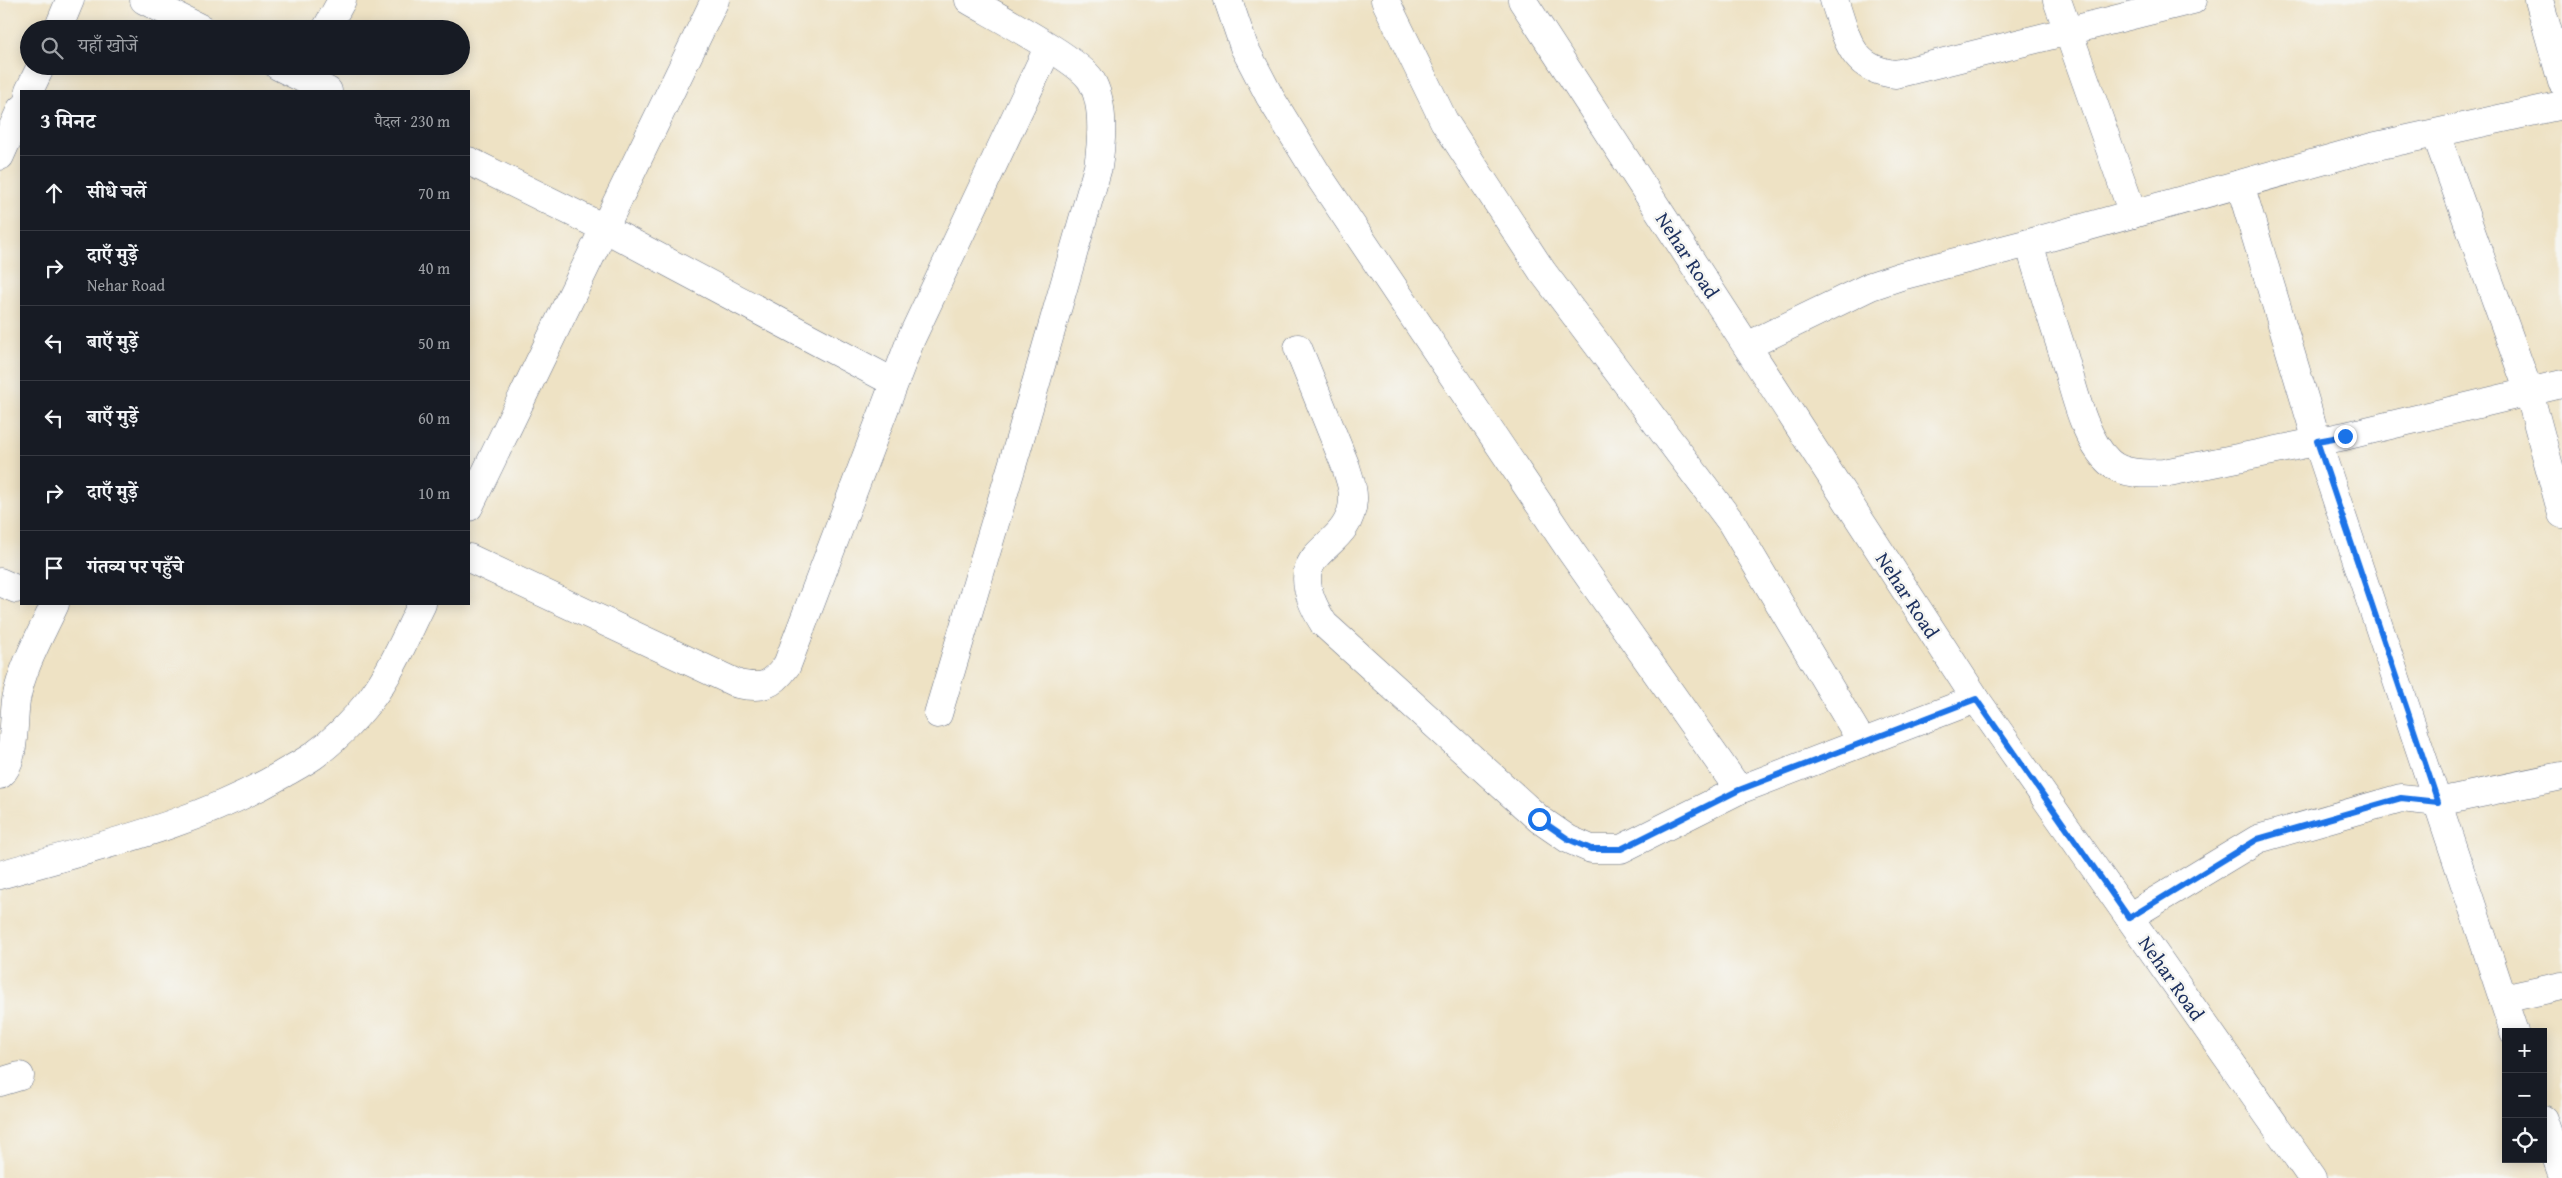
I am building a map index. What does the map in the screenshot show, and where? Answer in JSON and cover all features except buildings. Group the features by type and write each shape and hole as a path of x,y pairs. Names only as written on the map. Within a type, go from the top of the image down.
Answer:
{"street":[{"path":"62,20 70,0"},
{"path":"144,0 184,20"},
{"path":"331,20 342,0"},
{"path":"470,505 715,0"},
{"path":"938,714 1020,439 1098,167 1102,145 1100,113 1090,79 1075,64 969,0"},
{"path":"1228,0 1244,47 1270,97 1318,175 1570,550 1739,790"},
{"path":"1385,0 1444,121 1542,271 1731,522 1862,742"},
{"name":"Nehar Road","path":"1522,0 1976,699 2312,1178"},
{"path":"1834,0 1849,44 1859,59 1870,69 1882,73 1896,74 2068,29 2193,0"},
{"path":"2057,0 2133,214"},
{"path":"2538,0 2562,82"},
{"path":"470,558 718,676 752,687 766,685 778,678 787,665 893,382 911,339 1048,48"},
{"path":"29,90 37,75"},
{"path":"294,75 326,90"},
{"path":"1747,346 1871,286 2372,148 2562,105"},
{"path":"0,156 20,111"},
{"path":"2436,134 2529,392 2562,514"},
{"path":"470,161 604,228 893,382"},
{"path":"2240,184 2317,441 2513,1028"},
{"path":"2029,243 2084,422 2101,453 2111,464 2143,474 2164,473 2317,441 2562,384"},
{"path":"1298,348 1352,485 1353,500 1349,519 1313,560 1308,571 1309,595 1324,624 1539,819 1568,839 1591,849 1621,849 1739,790 1976,699"},
{"path":"0,775 8,760 16,699 22,679 55,605"},
{"path":"0,875 142,834 221,805 265,784 314,756 350,723 370,700 387,675 422,605"},
{"path":"2129,918 2258,839 2401,798 2438,802 2562,776"},
{"path":"2503,998 2562,986"},
{"path":"2547,1136 2556,1174"}],"route":[{"path":"1539,819 1568,839 1591,849 1621,849 1647,838 1739,790 1976,699 2129,918 2258,839 2401,798 2438,802 2317,441 2345,436"}]}
